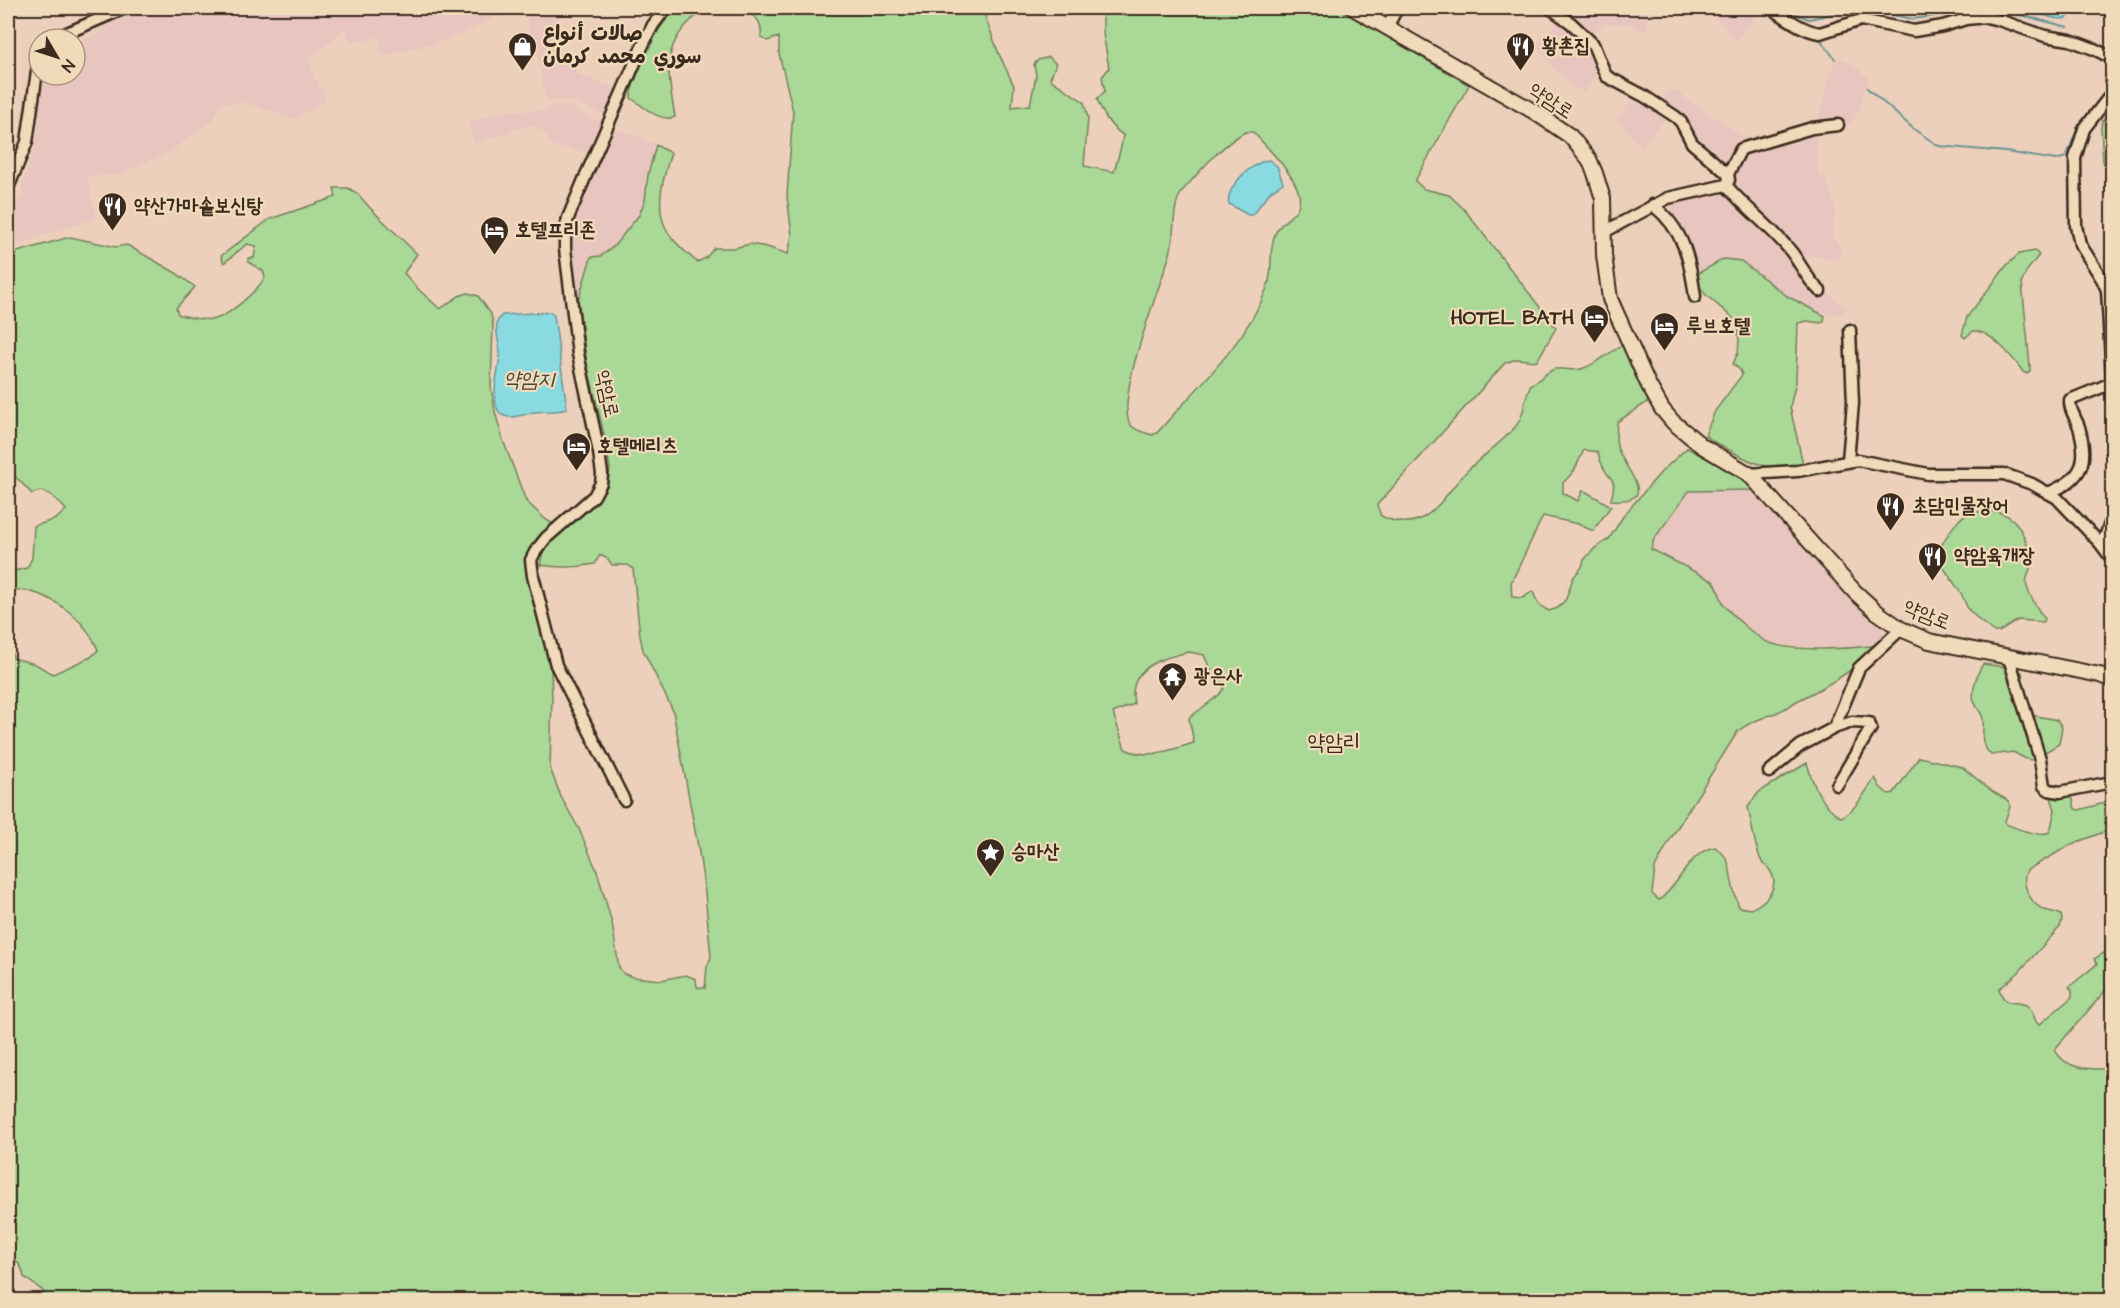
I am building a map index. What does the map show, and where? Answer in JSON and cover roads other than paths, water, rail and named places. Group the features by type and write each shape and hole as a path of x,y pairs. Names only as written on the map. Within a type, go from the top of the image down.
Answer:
{"street":[{"path":"81,27 125,8"},
{"name":"약암로","path":"624,800 556,665 531,560 546,538 594,496 601,483 599,452 578,354 565,230 586,175 645,41 666,8"},
{"name":"약암로","path":"1353,8 1533,111 1570,136 1589,159 1603,199 1605,271 1610,299 1658,404 1686,435 1749,474 1855,592 1877,612 1901,629 1929,641 2100,675 2112,680"},
{"path":"1388,28 1396,8"},
{"path":"1550,8 1571,23 1593,44 1606,76 1644,96 1681,122 1692,143 1727,179 1747,208 1789,248 1809,281 1820,291"},
{"path":"1771,8 1791,21 1820,33 1861,20 1914,31 1936,28 1966,19 1986,17 2045,36 2070,40 2112,58"},
{"path":"8,188 27,142 35,87"},
{"path":"2048,493 2072,481 2081,472 2083,463 2079,427 2070,400 2112,381 2107,290 2078,238 2075,158 2084,129 2112,93"},
{"path":"1604,232 1668,198 1727,179 1741,148 1812,128 1838,125"},
{"path":"1653,205 1679,232 1688,259 1695,297"},
{"path":"1848,460 1853,403 1850,330"},
{"path":"1749,474 1797,471 1848,460 1864,460 1899,470 1928,474 2004,474 2032,484 2048,493 2070,511 2112,559"},
{"path":"2102,545 2112,518"},
{"path":"1834,728 1859,668 1901,629"},
{"path":"2009,658 2040,759 2044,786 2049,790 2060,792 2112,782"},
{"path":"1769,772 1800,746 1834,728 1864,721 1869,723 1870,728 1837,785"}],"water":[{"path":"2023,8 2076,8 2062,19"},
{"path":"1269,160 1277,166 1283,183 1271,191 1252,215 1229,204 1231,191 1241,176 1255,165"},
{"name":"약암지","path":"551,312 554,315 567,409 512,417 503,416 495,401 500,355 498,320 502,315"}],"waterway":[{"path":"1782,8 1809,19 1862,8 1912,19 1973,8"},
{"path":"1993,8 2068,27"},
{"path":"1820,39 1835,59"},
{"path":"1867,88 1915,130 1939,146 2006,152 2056,160 2066,157 2078,127 2093,108"},
{"path":"2105,109 2112,110"}],"place":[{"name":"صالات أنواع سوري محمد كرمان","path":"522,72"},
{"name":"황촌집","path":"1521,72"},
{"name":"약산가마솥보신탕","path":"113,232"},
{"name":"호텔프리존","path":"494,256"},
{"name":"HOTEL BATH","path":"1595,344"},
{"name":"루브호텔","path":"1665,352"},
{"name":"호텔메리츠","path":"576,472"},
{"name":"초담민물장어","path":"1891,532"},
{"name":"약암육개장","path":"1933,582"},
{"name":"광은사","path":"1173,702"},
{"name":"승마산","path":"990,878"}],"district":[{"name":"약암리","path":"1334,742"}]}
